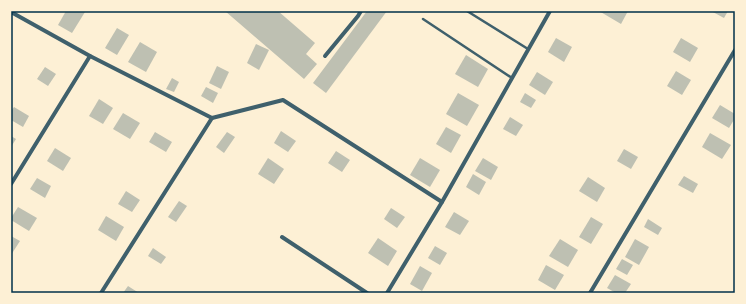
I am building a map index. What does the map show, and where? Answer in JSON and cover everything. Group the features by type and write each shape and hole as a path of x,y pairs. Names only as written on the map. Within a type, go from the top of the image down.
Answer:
{"street":[{"path":"325,56 361,11"},
{"path":"387,293 442,202 550,11"},
{"path":"11,12 90,56 212,118 283,100 442,202"},
{"path":"590,293 735,50"},
{"path":"11,184 90,56"},
{"path":"101,293 212,118"},
{"path":"282,237 367,293"}],"lane":[{"path":"467,11 529,49"},
{"path":"423,19 512,78"}],"building":[{"path":"66,11 85,12 72,33 58,25"},
{"path":"225,11 278,11 315,43 306,54 317,64 304,79"},
{"path":"367,11 387,11 326,93 313,83"},
{"path":"599,11 628,11 621,24"},
{"path":"711,11 728,11 724,18"},
{"path":"117,28 129,35 117,55 105,48"},
{"path":"556,38 572,47 564,62 548,52"},
{"path":"681,38 698,48 690,62 673,52"},
{"path":"140,42 157,52 146,72 128,62"},
{"path":"256,44 269,50 259,70 247,63"},
{"path":"466,55 488,69 478,87 455,74"},
{"path":"217,66 229,72 221,89 209,83"},
{"path":"45,67 56,74 48,86 37,79"},
{"path":"676,71 691,80 682,95 667,86"},
{"path":"537,72 553,82 545,95 529,85"},
{"path":"172,78 179,82 174,92 166,89"},
{"path":"206,87 218,93 213,103 201,96"},
{"path":"458,93 479,105 467,126 446,114"},
{"path":"525,93 536,100 531,108 520,102"},
{"path":"99,99 113,108 103,124 89,116"},
{"path":"720,105 735,114 735,118 729,128 712,118"},
{"path":"14,107 29,116 23,127 11,120 11,111"},
{"path":"123,113 140,123 130,139 113,129"},
{"path":"510,117 523,125 516,136 503,129"},
{"path":"446,127 461,135 451,153 436,144"},
{"path":"281,131 296,141 288,152 274,143"},
{"path":"155,132 172,142 166,152 149,142"},
{"path":"227,132 235,137 224,153 216,147"},
{"path":"710,133 731,145 722,159 702,147"},
{"path":"11,136 16,139 11,147"},
{"path":"55,148 71,158 63,171 47,161"},
{"path":"624,149 638,157 631,169 617,161"},
{"path":"336,151 350,160 342,172 328,163"},
{"path":"268,158 284,169 274,184 258,174"},
{"path":"420,158 440,170 430,187 410,175"},
{"path":"483,158 498,167 491,180 475,171"},
{"path":"473,174 486,182 479,195 466,187"},
{"path":"684,176 698,184 693,193 678,185"},
{"path":"588,177 605,188 597,202 579,191"},
{"path":"37,178 51,186 45,198 30,189"},
{"path":"126,191 140,200 132,212 118,204"},
{"path":"179,201 187,206 176,222 168,217"},
{"path":"18,207 37,218 29,231 11,220"},
{"path":"391,208 405,217 397,228 384,219"},
{"path":"454,212 469,221 460,235 445,227"},
{"path":"106,216 124,227 116,241 98,230"},
{"path":"591,217 603,224 591,244 579,237"},
{"path":"648,219 662,228 658,235 644,227"},
{"path":"11,236 20,241 11,255"},
{"path":"378,238 397,251 388,266 368,253"},
{"path":"560,239 578,250 568,267 549,256"},
{"path":"635,239 649,247 639,265 625,257"},
{"path":"435,246 447,253 440,265 428,258"},
{"path":"153,248 166,257 161,264 148,256"},
{"path":"622,259 633,265 627,275 616,269"},
{"path":"546,265 564,275 555,290 538,280"},
{"path":"420,266 432,273 422,291 410,284"},
{"path":"615,275 631,284 625,293 616,293 607,288"},
{"path":"128,286 139,293 123,293"}]}
